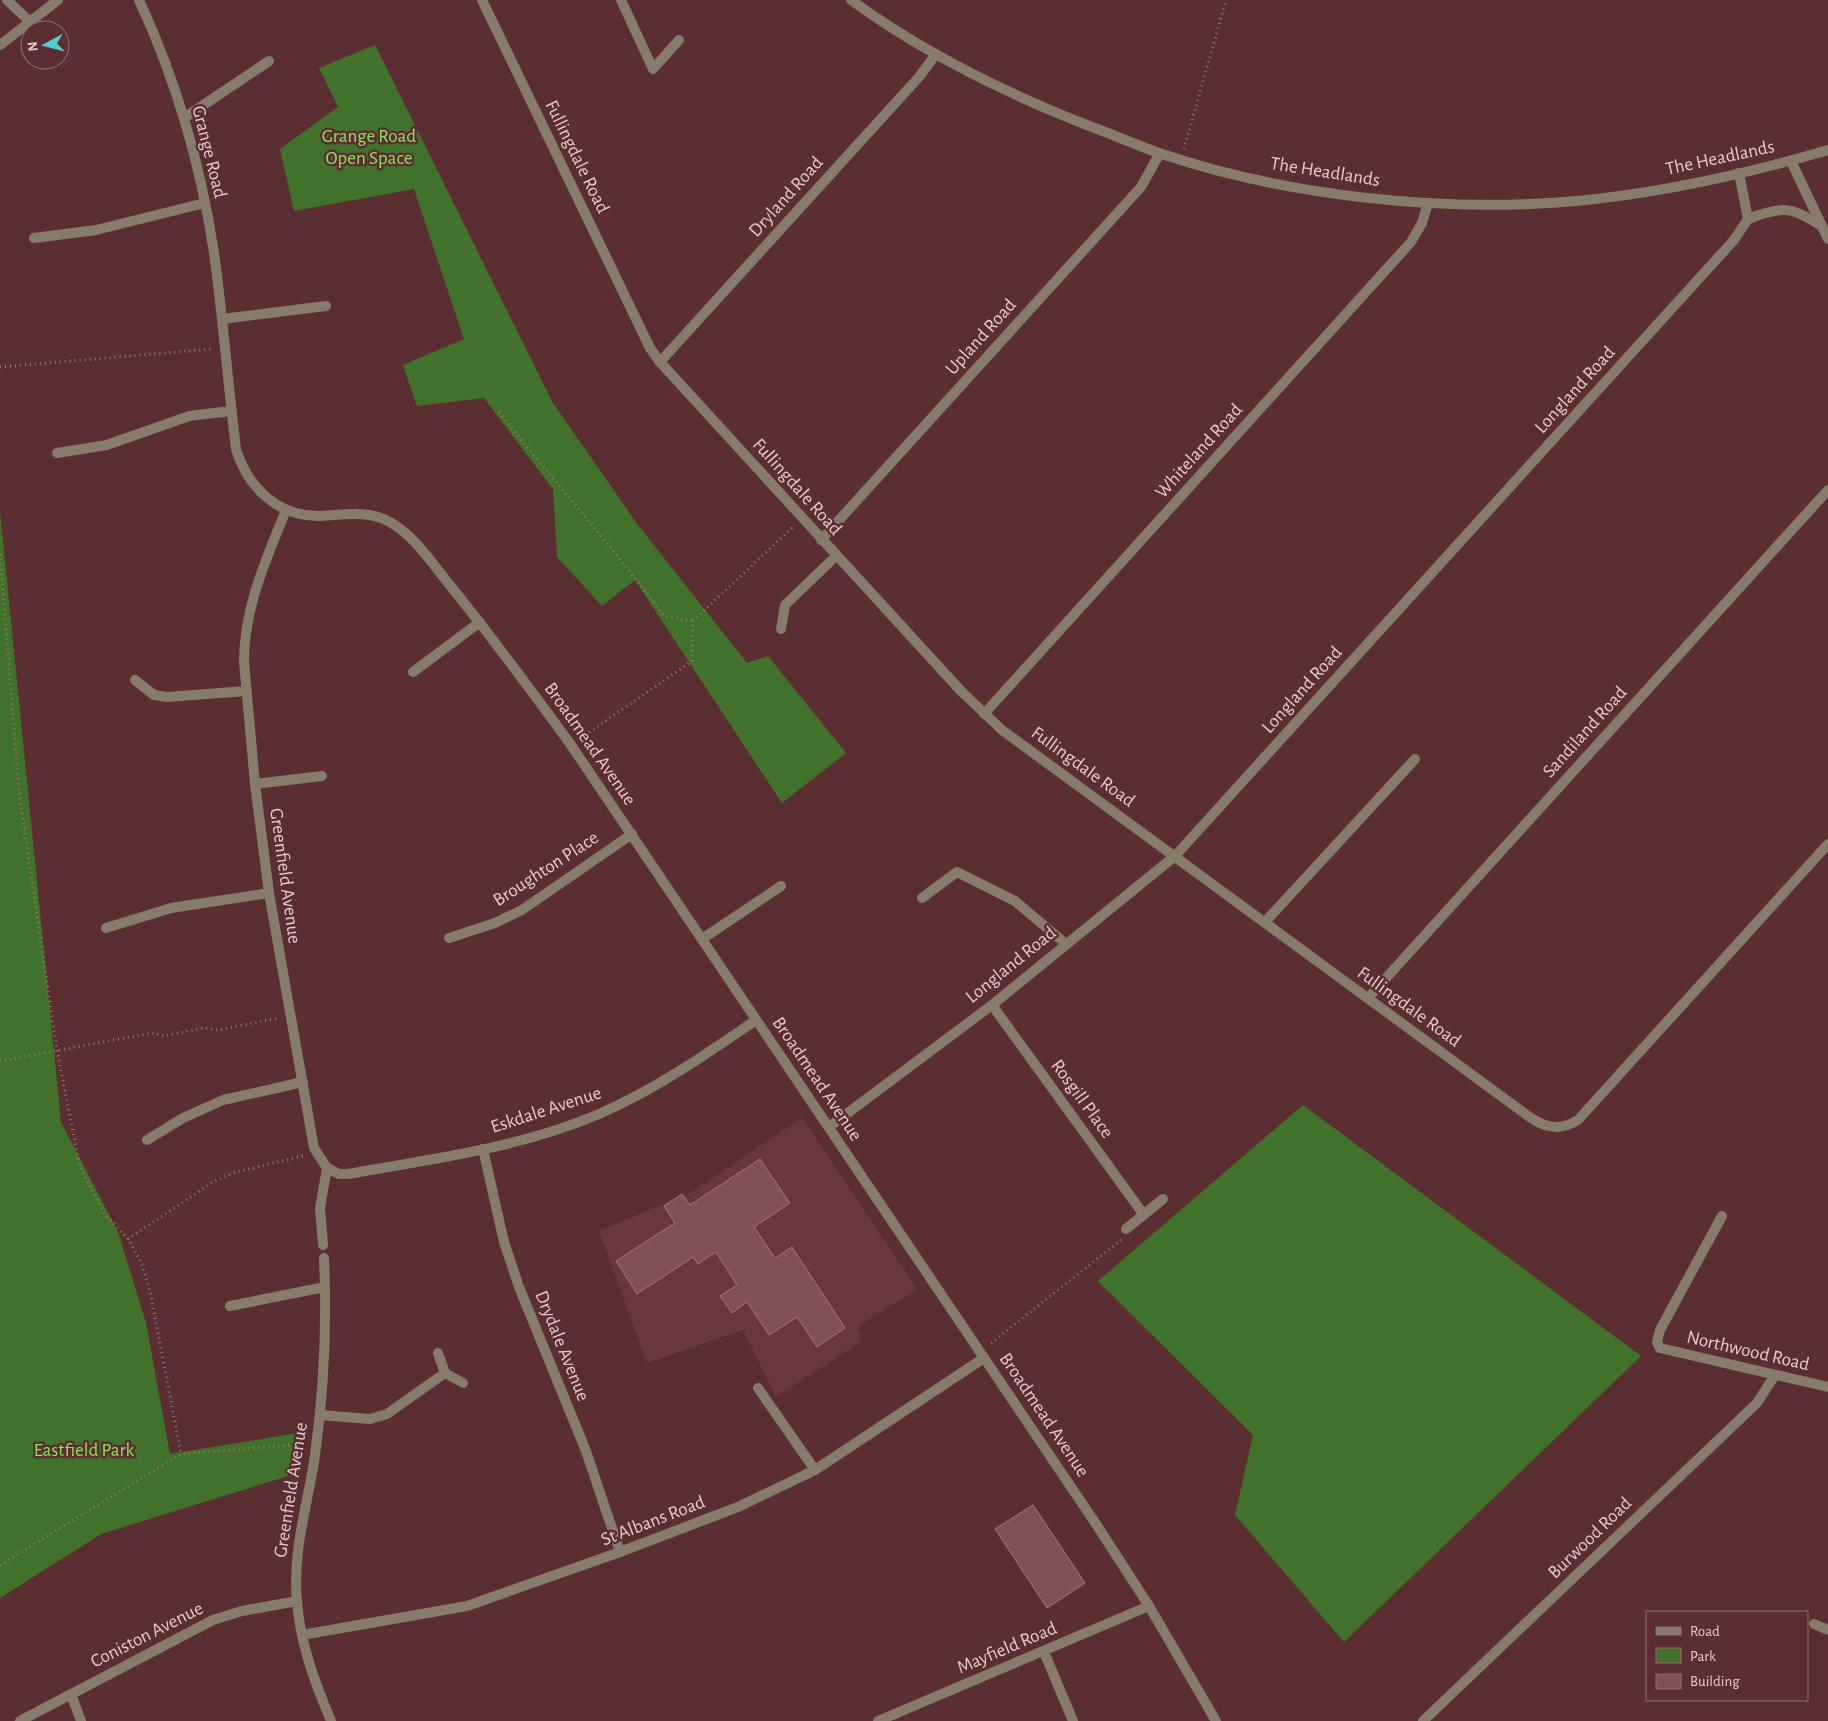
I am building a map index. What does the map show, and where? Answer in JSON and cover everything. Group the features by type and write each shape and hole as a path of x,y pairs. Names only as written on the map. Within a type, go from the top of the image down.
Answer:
{"street":[{"path":"7,0 28,20"},
{"path":"30,20 58,0"},
{"name":"Grange Road","path":"139,0 160,48 184,118 205,202 222,319 236,449 241,465 260,492 286,510 309,516 339,514"},
{"name":"Fullingdale Road","path":"482,0 650,348 660,362 821,540 984,714 1531,1118 1552,1128 1570,1124 1585,1113 1828,844"},
{"path":"621,0 653,69 679,40"},
{"name":"The Headlands","path":"851,0 936,54 995,86 1045,109 1160,153 1249,177 1306,189 1428,203 1575,201 1682,185 1739,174 1828,150"},
{"path":"0,45 20,28"},
{"name":"Dryland Road","path":"660,362 918,77 936,54"},
{"path":"184,118 269,61"},
{"name":"Upland Road","path":"821,540 1140,187 1160,153"},
{"path":"1791,161 1828,239"},
{"path":"1739,174 1748,219 1769,211 1792,210 1803,214 1822,227"},
{"path":"34,238 96,230 205,202"},
{"name":"Whiteland Road","path":"984,714 1411,242 1422,223 1428,203"},
{"name":"Longland Road","path":"829,1127 992,1005 1175,856 1721,255 1748,219"},
{"path":"222,319 326,306"},
{"path":"58,453 107,445 189,416 231,411"},
{"name":"Sandiland Road","path":"1368,998 1828,490"},
{"name":"Greenfield Avenue","path":"286,510 258,579 249,609 244,642 246,690 255,784 269,893 289,1016 316,1154 327,1168"},
{"name":"Broadmead Avenue","path":"339,514 365,514 387,520 419,547 480,622 571,745 1149,1606 1216,1721"},
{"path":"781,629 785,605 836,556"},
{"path":"413,672 480,622"},
{"path":"136,680 149,692 167,697 246,690"},
{"path":"1265,922 1415,760"},
{"path":"255,784 322,776"},
{"name":"Broughton Place","path":"449,938 495,923 522,910 632,834"},
{"path":"922,898 957,872 1016,901 1066,944"},
{"path":"702,939 781,886"},
{"path":"106,928 171,908 269,893"},
{"name":"Rosgill Place","path":"992,1005 1144,1214"},
{"name":"Eskdale Avenue","path":"327,1168 340,1174 348,1174 483,1149 559,1129 628,1100 674,1074 756,1020"},
{"path":"147,1140 184,1118 223,1100 302,1082"},
{"name":"Drydale Avenue","path":"483,1149 504,1242 519,1287 586,1451 620,1552"},
{"path":"323,1245 320,1208 327,1168"},
{"path":"1126,1229 1163,1199"},
{"name":"Northwood Road","path":"1722,1216 1660,1330 1657,1342 1660,1348 1828,1387"},
{"name":"Greenfield Avenue","path":"324,1258 325,1287 320,1415 317,1442 297,1551 297,1602 307,1657 332,1721"},
{"path":"230,1306 325,1287"},
{"path":"438,1352 445,1373 463,1383"},
{"name":"St Albans Road","path":"302,1636 467,1606 620,1552 738,1507 815,1470 982,1355"},
{"path":"320,1415 370,1419 387,1414 445,1373"},
{"name":"Burwood Road","path":"1423,1721 1757,1403 1775,1375"},
{"path":"758,1388 815,1470"},
{"name":"Coniston Avenue","path":"20,1721 213,1620 242,1611 297,1602"},
{"name":"Mayfield Road","path":"878,1721 1149,1606"},
{"path":"1814,1624 1828,1630"},
{"path":"1044,1652 1073,1721"},
{"path":"71,1694 81,1721"}],"path":[{"path":"1182,159 1226,0"},
{"path":"0,367 225,348"},
{"path":"499,412 559,488 633,575 664,616 693,621"},
{"path":"571,745 692,661 693,621 801,518"},
{"path":"0,554 19,792 58,1050 80,1167 105,1214 128,1239 141,1262 150,1291 181,1454"},
{"path":"0,1061 152,1033 164,1036 203,1028 218,1030 289,1016"},
{"path":"128,1239 213,1182 262,1164 316,1154"},
{"path":"982,1355 1125,1238 1126,1229"},
{"path":"0,1565 181,1454 317,1442"}],"shaded area":[{"path":"802,1118 917,1289 857,1327 862,1341 776,1397 743,1330 647,1363 599,1231 692,1192"}],"green space":[{"name":"Grange Road Open Space","path":"375,45 553,403 638,525 747,663 768,656 846,753 782,803 635,580 602,606 557,557 553,489 484,398 417,406 403,365 464,339 414,189 294,211 280,149 338,107 319,68"},
{"name":"Eastfield Park","path":"0,511 61,1122 118,1232 146,1323 170,1454 304,1432 288,1476 101,1534 0,1598"},
{"path":"1303,1105 1641,1356 1344,1642 1235,1515 1253,1435 1098,1281"}],"building":[{"path":"760,1159 790,1203 754,1227 775,1258 792,1247 845,1328 817,1347 797,1317 769,1335 747,1302 732,1313 720,1296 737,1285 716,1252 698,1264 693,1257 637,1294 616,1261 675,1223 664,1206 682,1194 690,1205"},
{"path":"1033,1505 1085,1583 1047,1608 995,1529"}]}
